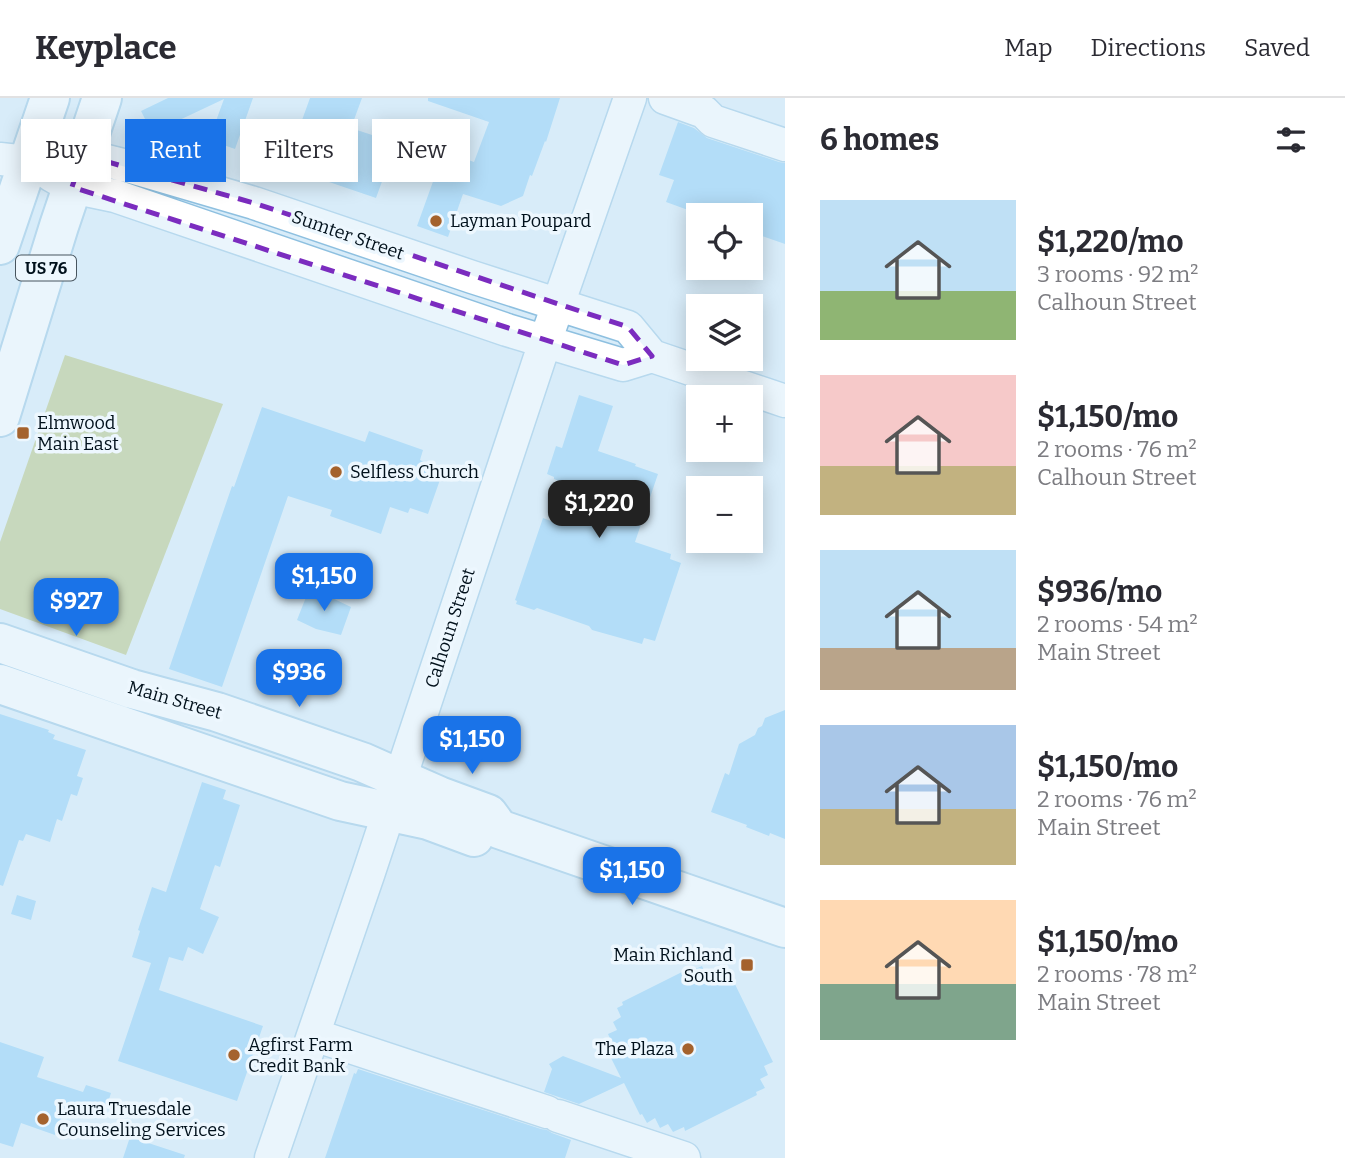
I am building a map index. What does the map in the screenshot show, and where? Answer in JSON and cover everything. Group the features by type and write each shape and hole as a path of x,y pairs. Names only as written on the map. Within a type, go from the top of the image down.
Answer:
{"main road":[{"name":"US 76","path":"0,244 14,161 50,98"},
{"name":"US 76","path":"95,119 102,98"},
{"name":"US 76","path":"0,417 74,182"},
{"name":"Main Street","path":"0,643 132,689 217,712 362,762 394,795"},
{"name":"Main Street","path":"0,684 340,801 394,795 439,796 488,814 499,829 785,928"}],"street":[{"name":"Calhoun Street","path":"271,1158 545,342 630,98"},
{"path":"666,98 704,112 713,121 785,145"},
{"name":"Sumter Street","path":"94,182 115,196 545,342 622,365 652,356 628,327 254,203 131,167 111,168"},
{"path":"652,356 785,401"},
{"path":"314,1035 684,1158"}],"highlighted area":[{"path":"83,155 254,203 628,327 652,356 623,365 72,187"}],"green space":[{"path":"65,355 223,404 126,655 0,609 0,542"}],"building":[{"path":"168,98 253,98 246,119 240,119 240,135 235,149 226,146 226,119 217,119 224,99 182,119 145,119 141,111"},
{"path":"310,98 362,98 354,119 302,119"},
{"path":"428,98 560,98 546,142 523,196 501,206 463,194 448,237 417,226 433,182 470,182 470,161 474,162 489,122 428,101"},
{"path":"678,122 694,128 707,138 785,163 785,244 763,236 763,203 686,203 686,209 666,202 674,180 659,175"},
{"path":"358,130 372,135 372,182 382,182 376,198 329,182 358,182"},
{"path":"579,395 613,406 598,451 658,474 635,542 671,554 670,559 681,563 655,641 644,638 642,644 592,630 589,626 537,608 534,610 516,604 515,600 543,518 551,521 564,483 547,474 556,446 562,448"},
{"path":"262,407 365,442 369,431 423,450 420,460 426,463 424,469 442,474 428,514 410,508 408,513 390,507 381,534 330,516 332,510 288,496 222,687 169,669"},
{"path":"308,592 328,596 351,607 341,635 316,629 297,620"},
{"path":"785,710 785,839 770,833 769,836 711,812 725,773 729,775 739,744 755,735 765,718"},
{"path":"0,714 49,730 48,732 55,735 53,739 86,750 77,776 83,778 77,796 71,794 62,821 57,819 50,842 26,834 23,841 19,840 3,886 0,885"},
{"path":"202,782 226,790 223,799 240,805 220,867 215,865 200,909 219,917 203,954 188,947 183,961 169,957 159,990 263,1026 237,1101 118,1061 151,963 132,957 140,931 138,930 152,887 166,892"},
{"path":"17,895 36,901 31,920 11,914"},
{"name":"The Plaza","path":"702,966 706,975 716,970 721,979 730,974 773,1062 764,1066 768,1075 760,1079 765,1088 756,1092 757,1095 685,1131 684,1127 673,1132 668,1124 660,1128 655,1118 647,1123 624,1083 579,1104 544,1092 552,1069 549,1064 563,1056 621,1078 607,1050 611,1048 608,1034 617,1030 613,1022 621,1017 617,1008 623,1005 622,1002 690,968 691,971"},
{"path":"0,1042 44,1057 37,1077 83,1092 86,1085 111,1093 103,1118 75,1109 61,1118 55,1135 21,1123 13,1147 0,1143"},
{"path":"358,1069 571,1140 565,1158 325,1158 354,1073 356,1074"},
{"path":"130,1137 185,1155 184,1158 123,1158"}],"place":[{"name":"Layman Poupard","path":"436,221"},
{"name":"Elmwood Main East","path":"23,433"},
{"name":"Selfless Church","path":"336,472"},
{"name":"Main Richland South","path":"747,965"},
{"name":"The Plaza","path":"688,1049"},
{"name":"Agfirst Farm Credit Bank","path":"234,1055"},
{"name":"Laura Truesdale Counseling Services","path":"43,1119"}]}
